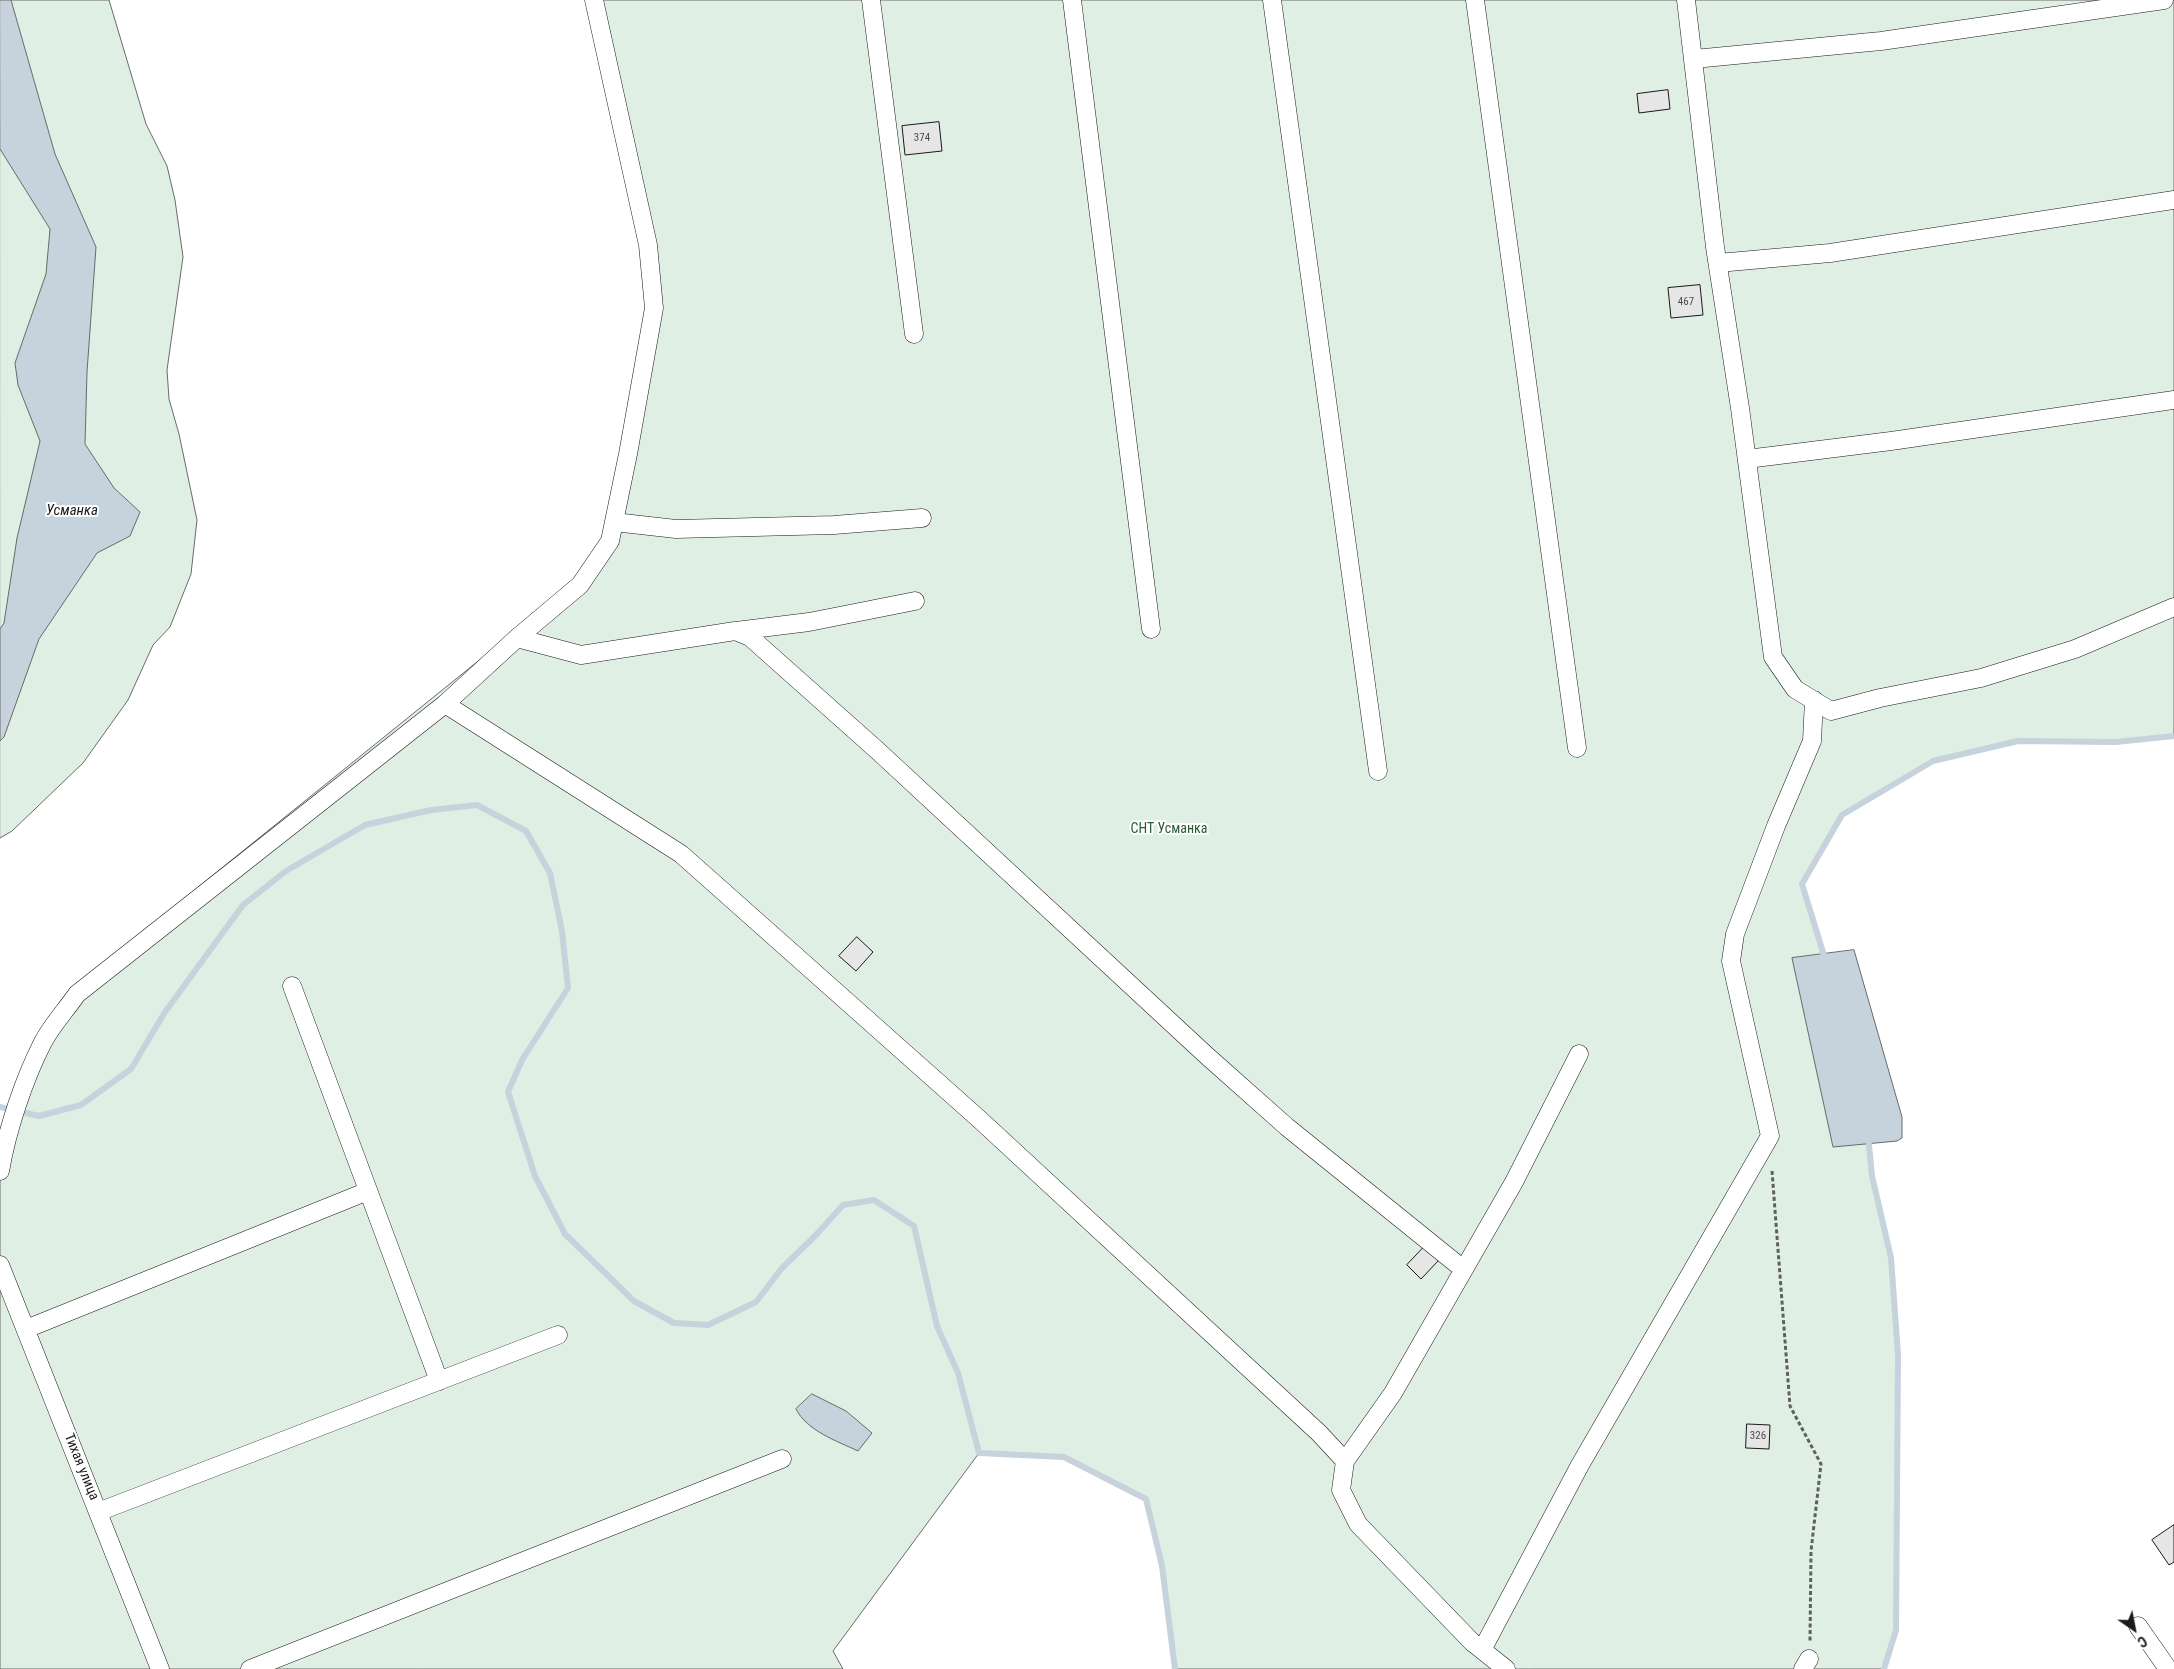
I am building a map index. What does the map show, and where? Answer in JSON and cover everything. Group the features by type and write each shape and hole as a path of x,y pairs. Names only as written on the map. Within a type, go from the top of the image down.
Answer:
{"street":[{"path":"0,1171 20,1099 44,1042 77,994 445,704 517,638 580,586 610,542 654,308 648,245 594,0"},
{"path":"872,0 914,334"},
{"path":"1072,0 1151,629"},
{"path":"1272,0 1378,771"},
{"path":"1475,0 1578,748"},
{"path":"1686,0 1718,263 1747,459 1773,657 1795,689 1831,711 1880,698 1980,678 2075,649 2174,607"},
{"path":"1694,59 1881,41 2164,0"},
{"path":"1718,263 1830,253 2174,200"},
{"path":"1747,459 1891,441 2174,400"},
{"path":"614,522 676,529 834,525 922,518"},
{"path":"517,638 581,655 735,631 810,622 915,601"},
{"path":"735,631 750,637 878,751 1206,1055 1287,1127 1463,1269"},
{"path":"1482,1650 1580,1465 1770,1136 1731,961 1736,934 1776,826 1812,741 1814,700"},
{"path":"445,704 681,854 978,1118 1319,1433 1345,1461"},
{"path":"292,986 439,1381"},
{"path":"1506,1669 1482,1650 1358,1524 1341,1490 1345,1461 1393,1393 1514,1182 1579,1054"},
{"path":"26,1330 368,1191"},
{"name":"Тихая улица","path":"0,1265 4,1294 26,1330 160,1669"},
{"path":"98,1512 558,1335"},
{"path":"250,1669 782,1459"},
{"path":"2138,1626 2168,1669"}],"path":[{"path":"1770,1136 1790,1406 1821,1464 1811,1551 1806,1664"}],"green space":[{"path":"0,0 109,0 146,124 167,166 175,200 183,257 167,370 169,399 179,434 197,520 191,574 170,627 153,645 128,700 83,763 12,831 0,838"},
{"name":"СНТ Усманка","path":"589,0 2174,0 2174,736 2116,742 2018,741 1933,761 1842,815 1802,884 1839,1002 1868,1133 1872,1176 1891,1258 1898,1355 1896,1630 1884,1669 1175,1669 1162,1566 1146,1499 1064,1457 979,1453 833,1651 843,1669 0,1669 0,1131 37,1039 72,989 576,582 604,539 648,309 641,246"}],"water":[{"name":"Усманка","path":"0,0 11,0 55,154 96,247 87,372 85,444 114,488 140,512 130,536 97,553 39,639 4,737 0,741 0,629 4,623 17,538 40,441 18,385 15,363 46,274 50,229 0,149"},
{"path":"1854,950 1902,1117 1902,1138 1897,1141 1833,1147 1792,958"},
{"path":"812,1394 846,1411 872,1433 858,1451 823,1434 801,1417 796,1409"}],"building":[{"path":"1668,90 1670,109 1639,113 1637,94"},
{"path":"939,122 942,151 905,155 902,126"},
{"path":"1700,285 1703,315 1671,318 1668,288"},
{"path":"857,937 873,952 856,971 839,956"},
{"path":"1425,1246 1439,1260 1421,1279 1407,1265"},
{"path":"1747,1424 1770,1425 1769,1449 1746,1448"},
{"path":"2174,1525 2174,1562 2169,1565 2152,1540"}],"waterway":[{"path":"1826,962 1802,884 1842,815 1933,761 2018,741 2116,742 2174,736"},
{"path":"0,1107 39,1116 81,1105 131,1069 165,1012 243,905 286,871 365,825 431,810 477,805 526,831 550,873 562,931 568,988 522,1060 508,1092 535,1176 565,1234 634,1301 674,1323 708,1325 756,1302 782,1268 843,1205 874,1200 914,1226 937,1326 958,1373 979,1453 1064,1457 1146,1499 1162,1566 1175,1669"},
{"path":"1868,1135 1872,1176 1891,1258 1898,1355 1896,1630 1884,1669"}]}
